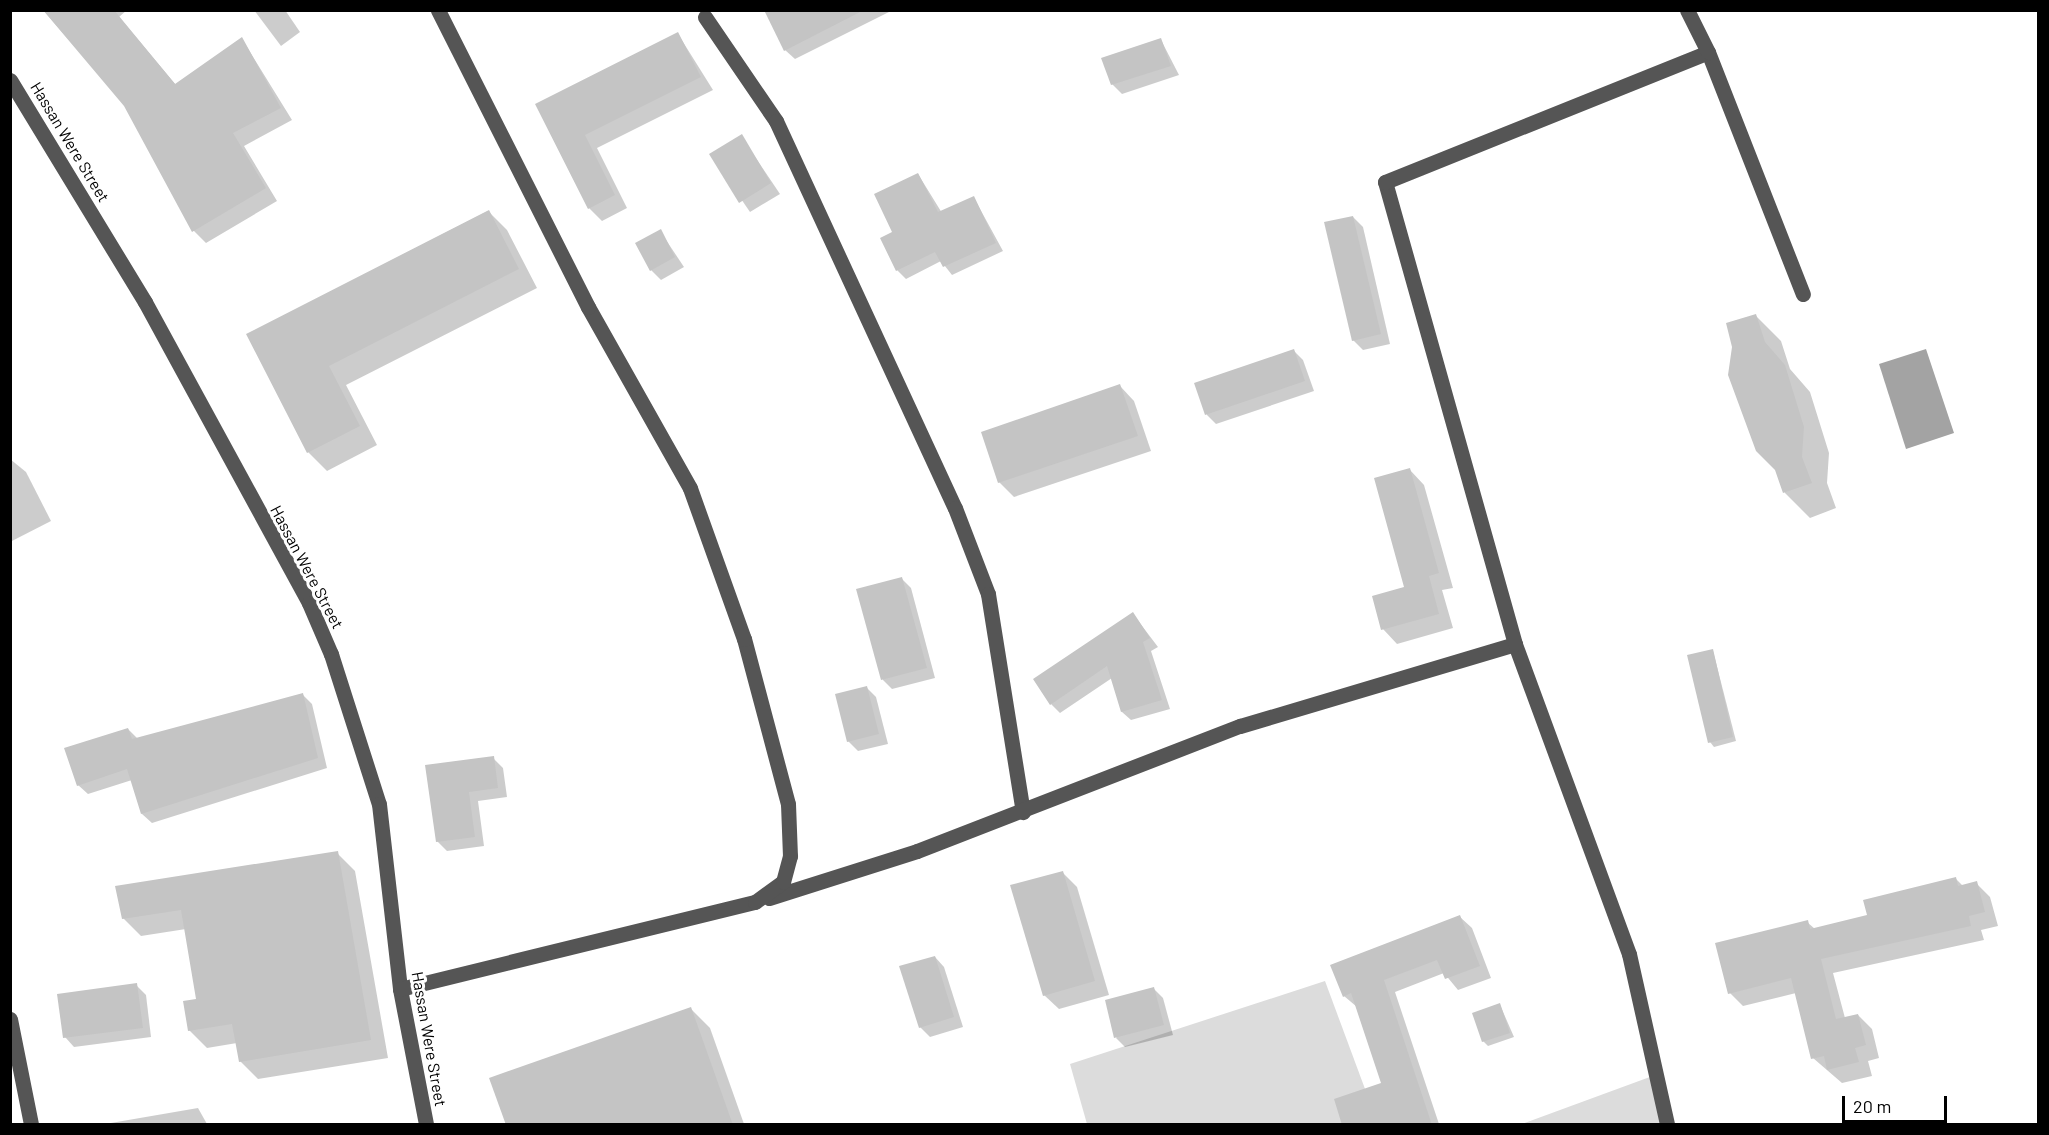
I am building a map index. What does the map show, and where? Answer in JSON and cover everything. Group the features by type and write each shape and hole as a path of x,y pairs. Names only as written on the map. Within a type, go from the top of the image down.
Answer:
{"street":[{"path":"438,10 588,307 690,488 714,552 744,639 788,804 790,856 783,882 755,902"},
{"path":"1687,10 1708,52 1803,294"},
{"path":"705,17 776,121 955,508 988,594 1023,812"},
{"path":"1666,1125 1629,954 1515,644 1385,182 1708,52"},
{"name":"Hassan Were Street","path":"10,80 145,302 322,634 379,804 400,989 426,1125"},
{"path":"400,989 755,902 1023,812 1240,726 1515,644"},
{"path":"10,1018 31,1125"}],"shaded area":[{"path":"1926,349 1954,433 1906,449 1879,364"},
{"path":"1325,981 1378,1124 1087,1124 1070,1064"},
{"path":"1658,1074 1666,1124 1522,1124"}],"building":[{"path":"43,10 114,10 175,84 242,37 281,108 233,133 266,188 192,232 124,106"},
{"path":"764,10 864,10 784,51"},
{"path":"678,32 701,77 585,135 615,195 588,209 535,104"},
{"path":"1161,38 1171,66 1111,85 1101,58"},
{"path":"742,134 771,183 739,203 709,154"},
{"path":"918,173 938,212 974,196 996,243 943,267 935,252 896,271 880,238 892,232 874,194"},
{"path":"489,210 519,269 329,366 360,426 307,453 246,334"},
{"path":"1353,216 1381,334 1352,341 1324,222"},
{"path":"661,229 675,257 650,271 635,243"},
{"path":"1756,314 1765,342 1785,365 1804,427 1802,457 1812,483 1783,493 1775,470 1756,451 1728,375 1732,347 1726,323"},
{"path":"1294,349 1305,381 1205,415 1194,383"},
{"path":"1120,384 1138,436 998,483 981,432"},
{"path":"1410,468 1439,573 1429,576 1439,614 1381,630 1372,596 1404,587 1374,478"},
{"path":"902,577 927,668 881,680 856,589"},
{"path":"1133,612 1150,638 1143,642 1162,700 1121,712 1107,666 1050,705 1033,679"},
{"path":"1713,649 1733,737 1708,743 1687,655"},
{"path":"867,686 879,734 847,742 835,694"},
{"path":"303,693 318,758 141,814 127,769 77,786 64,748 128,728 132,739"},
{"path":"494,756 498,788 469,792 475,837 436,842 425,765"},
{"path":"338,851 371,1040 239,1062 232,1024 188,1031 183,1001 196,999 181,910 122,919 115,886"},
{"path":"1063,871 1095,981 1043,996 1010,885"},
{"path":"1956,877 1958,886 1977,881 1985,912 1969,916 1971,926 1821,959 1836,1019 1858,1014 1866,1045 1855,1048 1859,1062 1827,1070 1824,1056 1811,1059 1791,978 1728,994 1715,943 1808,920 1810,929 1867,915 1863,900"},
{"path":"1460,915 1480,966 1445,979 1437,960 1384,980 1432,1125 1342,1125 1334,1099 1381,1083 1351,993 1343,997 1330,965"},
{"path":"935,956 954,1017 919,1028 899,966"},
{"path":"137,983 143,1028 63,1038 57,994"},
{"path":"1154,987 1164,1025 1114,1038 1105,1000"},
{"path":"1500,1003 1510,1033 1482,1042 1472,1013"},
{"path":"691,1007 733,1125 506,1125 489,1078"}]}
